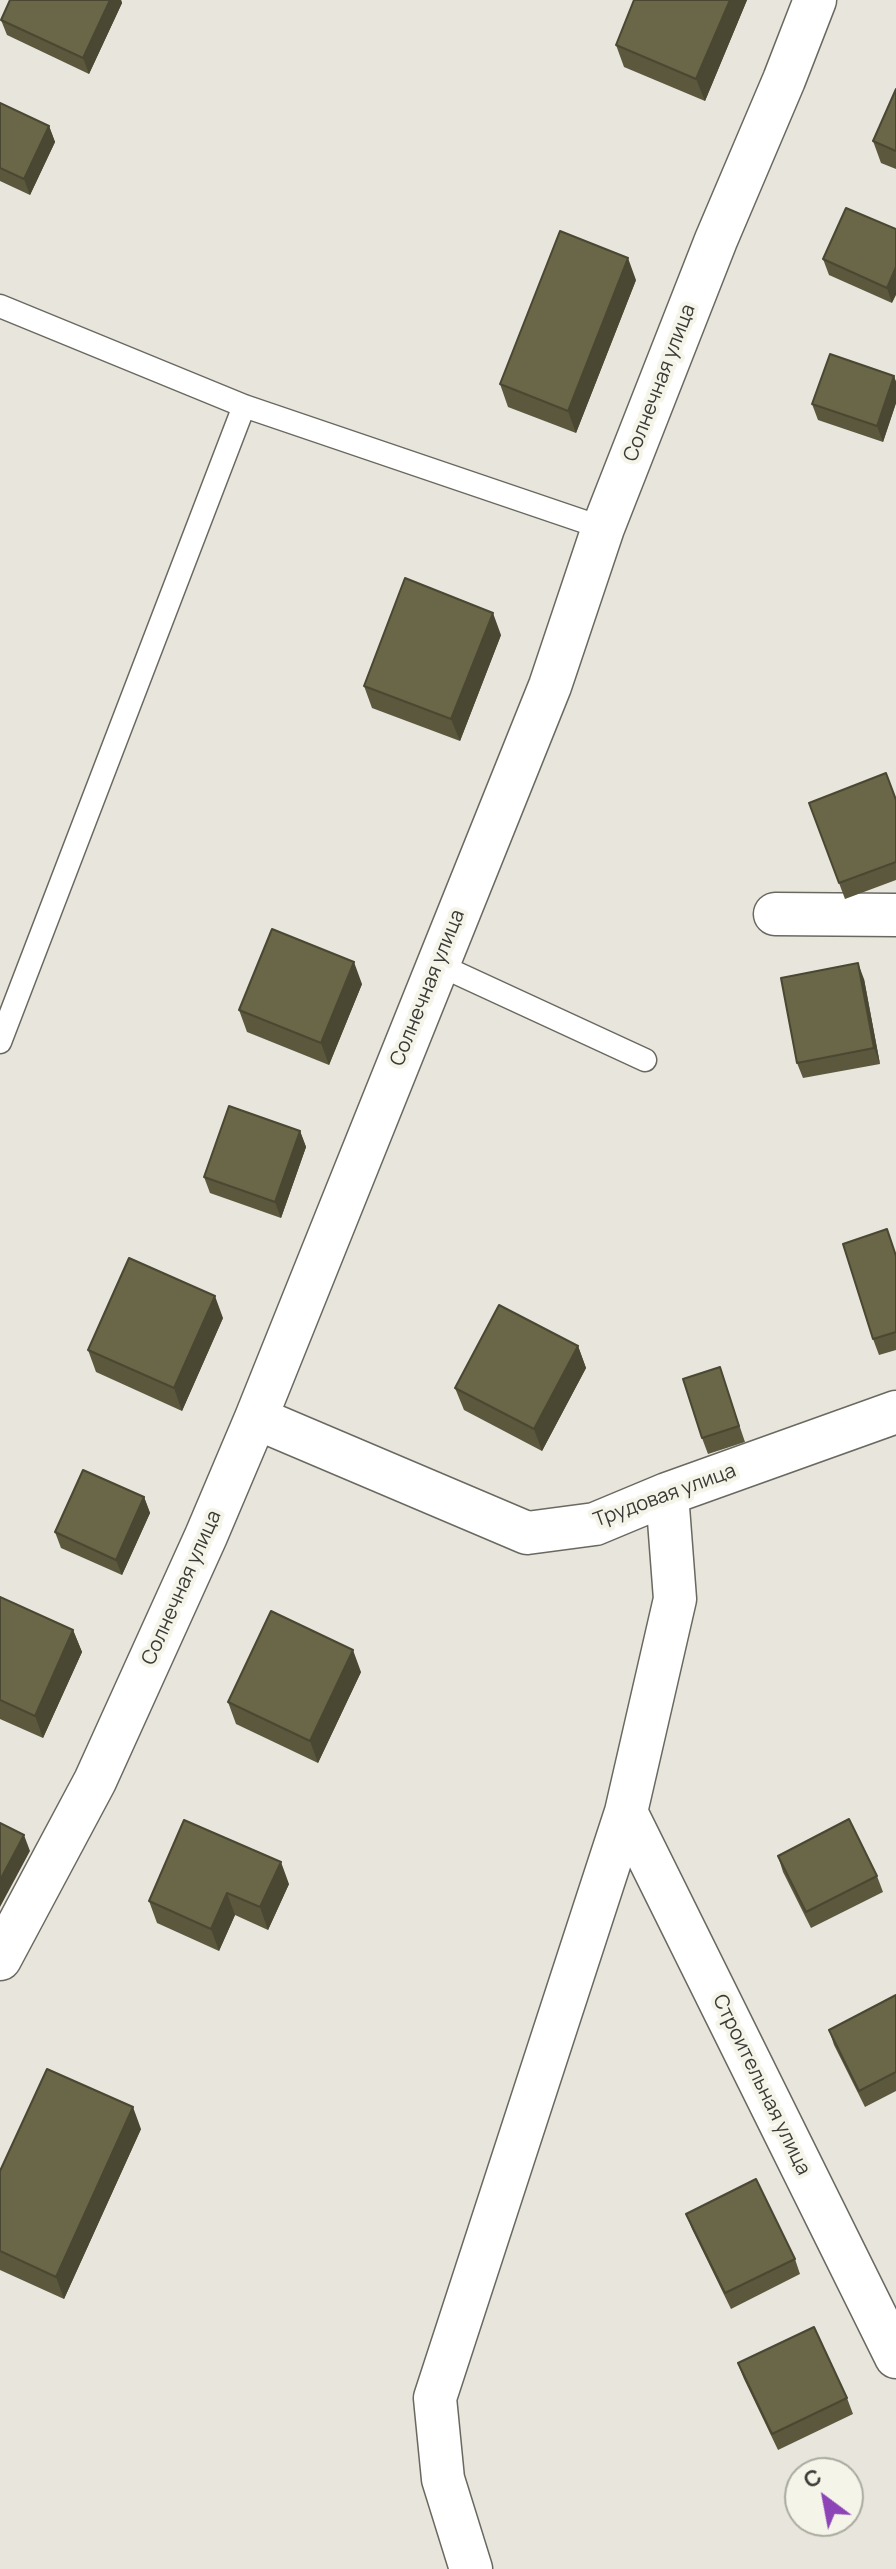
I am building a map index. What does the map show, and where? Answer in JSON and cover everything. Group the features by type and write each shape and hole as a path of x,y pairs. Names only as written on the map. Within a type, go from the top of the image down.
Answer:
{"street":[{"name":"Солнечная улица","path":"0,1959 95,1781 256,1418 550,686 603,528 716,240 815,0"},
{"path":"775,914 896,915"},
{"name":"Трудовая улица","path":"256,1418 527,1533 595,1524 667,1494 892,1423"},
{"path":"471,2569 443,2479 435,2398 626,1812 675,1599 667,1494"},
{"name":"Строительная улица","path":"626,1812 896,2357"}],"lane":[{"path":"0,306 244,406 603,528"},
{"path":"0,1042 244,406"},
{"path":"437,964 645,1060"}],"building":[{"path":"10,0 110,0 83,58 1,20"},
{"path":"634,0 730,0 696,79 616,45"},
{"path":"896,89 896,151 873,141"},
{"path":"0,103 49,126 24,179 0,168"},
{"path":"846,208 896,229 896,267 887,288 823,259"},
{"path":"560,231 628,258 568,411 500,384"},
{"path":"830,354 894,376 877,426 812,404"},
{"path":"405,578 493,613 451,719 364,686"},
{"path":"886,773 896,800 896,862 839,883 809,803"},
{"path":"272,929 354,962 321,1043 239,1010"},
{"path":"858,963 874,1048 797,1063 781,978"},
{"path":"229,1106 300,1131 275,1202 204,1177"},
{"path":"887,1229 896,1256 896,1332 873,1339 843,1244"},
{"path":"129,1258 215,1296 174,1388 88,1350"},
{"path":"499,1305 578,1346 534,1429 455,1388"},
{"path":"720,1367 739,1426 702,1438 683,1379"},
{"path":"83,1470 144,1497 116,1560 55,1532"},
{"path":"0,1597 73,1630 35,1716 0,1700"},
{"path":"271,1611 353,1650 310,1741 228,1702"},
{"path":"849,1819 877,1876 806,1912 778,1856"},
{"path":"184,1820 281,1862 260,1907 227,1893 211,1929 149,1901"},
{"path":"0,1823 24,1835 0,1880"},
{"path":"896,1995 896,2072 859,2091 829,2030"},
{"path":"47,2069 133,2107 56,2277 0,2251 0,2171"},
{"path":"756,2179 795,2259 725,2293 686,2214"},
{"path":"814,2327 847,2398 772,2434 738,2363"}]}
